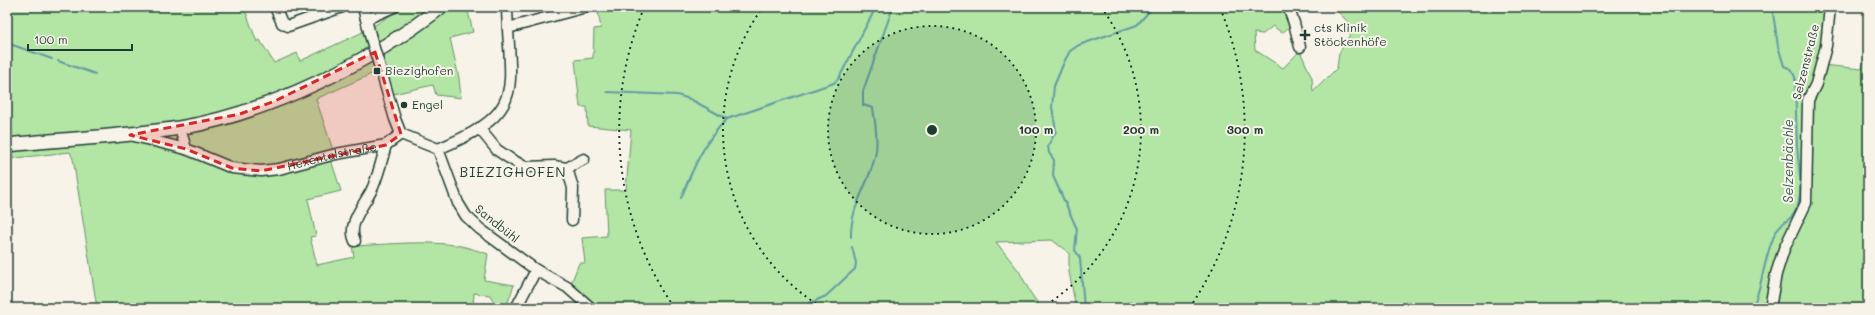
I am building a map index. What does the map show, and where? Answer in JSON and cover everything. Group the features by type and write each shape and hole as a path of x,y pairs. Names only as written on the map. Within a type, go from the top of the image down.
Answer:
{"main road":[{"name":"Hexentalstraße","path":"7,145 130,135 180,128 240,114 275,102 349,66 385,46 440,7"}],"street":[{"path":"275,7 282,23 288,26 342,7"},
{"path":"363,7 370,36 401,134 438,149 460,140 500,112 509,91 511,73 507,7"},
{"path":"366,19 394,7"},
{"path":"508,28 586,7"},
{"path":"1288,7 1300,47"},
{"name":"Selzenstraße","path":"1770,308 1776,274 1784,249 1806,203 1808,100 1816,84 1826,46 1830,7"},
{"path":"180,128 186,149"},
{"path":"479,128 498,150 525,167 554,166 566,168 584,158"},
{"name":"Hexentalstraße","path":"130,135 186,149 232,168 261,171 279,169 332,155 386,145 401,134"},
{"path":"356,241 353,236 356,218 373,188 386,145"},
{"name":"Sandbühl","path":"438,149 456,197 466,216 480,229 536,270 567,287 590,308"},
{"path":"566,168 573,188 572,220"},
{"path":"516,308 536,270"}],"highlighted area":[{"path":"375,52 401,134 386,145 261,171 232,168 186,149 130,135 240,114 275,101"}],"green space":[{"path":"7,7 244,7 257,42 260,40 274,63 297,53 300,61 363,32 376,72 316,99 333,150 298,169 331,160 341,191 308,199 316,236 310,237 317,265 354,257 352,246 435,243 461,246 488,254 484,280 514,285 506,308 497,308 490,295 474,293 473,308 97,308 73,159 70,152 7,159"},
{"path":"403,7 467,7 473,32 450,38 459,78 461,98 436,95 433,85 393,94 372,27"},
{"path":"597,7 1288,7 1294,23 1282,33 1273,26 1263,34 1254,33 1255,50 1283,68 1300,51 1312,78 1313,92 1337,68 1339,53 1354,28 1338,12 1344,7 1830,7 1821,65 1862,69 1868,43 1868,308 1135,308 1131,300 1126,308 1076,308 1069,272 1069,253 1052,240 996,242 1019,271 1030,292 1041,308 596,308 570,286 579,263 585,263 582,238 607,236 605,190 626,190 631,130 588,126 587,107 580,107 575,60 593,58 594,29 601,28"}],"waterway":[{"path":"681,198 700,156 712,137 727,119 834,83 839,78 873,13 878,7"},
{"path":"851,237 857,203 874,162 877,146 873,108 863,105 863,91 893,7"},
{"path":"1084,308 1080,258 1075,250 1077,229 1053,176 1054,160 1049,153 1048,146 1056,131 1052,107 1054,86 1070,51 1079,45 1137,25 1153,7"},
{"name":"Selzenbächle","path":"1752,308 1758,293 1768,252 1776,231 1796,211 1800,193 1795,77 1791,69 1784,66 1778,46 1772,7"},
{"path":"7,43 52,59"},
{"path":"58,61 95,74"},
{"path":"607,92 677,95 690,99 727,119"},
{"path":"799,308 826,296 855,269 856,263 852,247"}],"place":[{"name":"cts Klinik Stöckenhöfe","path":"1305,35"},
{"name":"Biezighofen","path":"377,71"},
{"name":"Engel","path":"404,105"}],"district":[{"name":"BIEZIGHOFEN","path":"513,172"}]}
